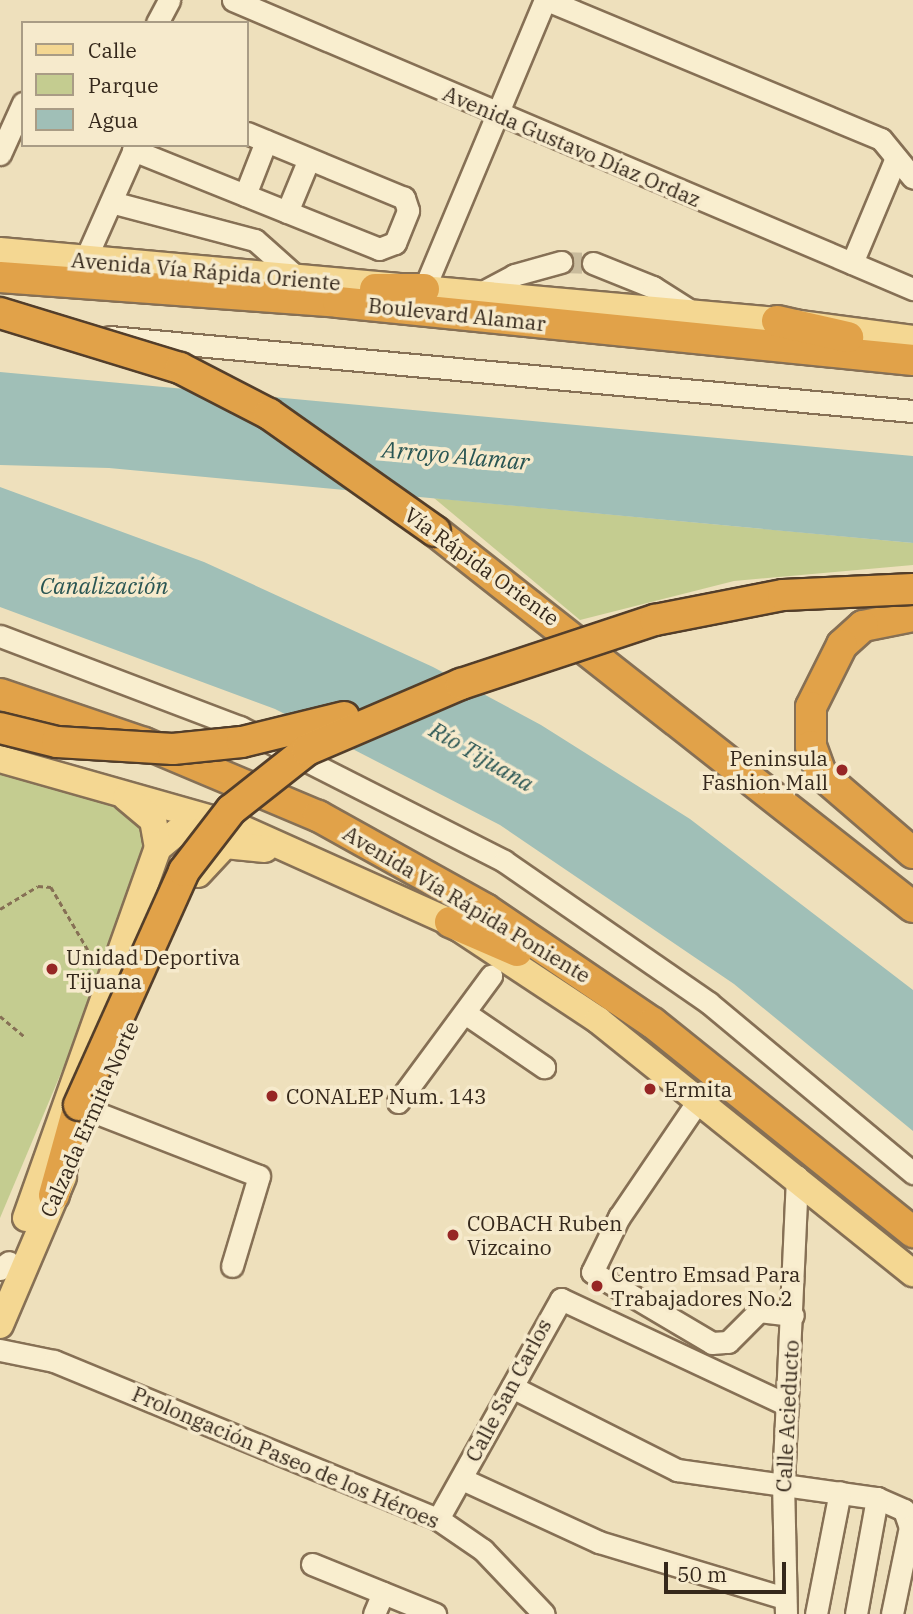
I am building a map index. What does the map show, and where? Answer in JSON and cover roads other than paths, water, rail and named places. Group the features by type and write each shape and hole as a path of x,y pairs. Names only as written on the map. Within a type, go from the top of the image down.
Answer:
{"highway":[{"name":"Boulevard Alamar","path":"0,277 195,290 913,360"},
{"path":"195,290 424,289"},
{"name":"Vía Rápida Oriente","path":"0,313 180,368 269,414 435,531 752,774 913,907"},
{"path":"777,321 913,352"},
{"path":"0,728 100,746 208,746 279,734 461,684 724,605 913,589"},
{"path":"913,616 863,626 842,645 811,707 811,746 821,774 913,853"},
{"path":"54,1195 174,890 232,810 319,743 461,684"},
{"name":"Avenida Vía Rápida Poniente","path":"0,694 144,743 318,816 485,909 653,1023 913,1232"},
{"path":"752,774 913,868"},
{"path":"450,922 481,932 653,1023"}],"main road":[{"name":"Avenida Vía Rápida Oriente","path":"0,251 301,281 694,313 913,339"},
{"name":"Avenida Vía Rápida Poniente","path":"0,759 233,825 450,922 598,1020 797,1175 913,1273"},
{"path":"118,792 153,820 158,848 177,832 195,832 202,850 200,870"},
{"name":"Calzada Ermita Norte","path":"86,1108 200,870 214,852 233,844 308,857"},
{"name":"Calzada Ermita Norte","path":"3,1272 158,848"},
{"name":"Calzada Ermita Norte","path":"0,1325 54,1195"}],"street":[{"path":"159,21 169,0"},
{"name":"Avenida Gustavo Díaz Ordaz","path":"233,0 496,115 913,289"},
{"path":"424,289 546,0 881,139 913,178"},
{"path":"0,154 21,107"},
{"path":"85,260 134,148 245,195 379,249 391,247 408,210 404,198 256,137 245,195"},
{"path":"852,263 896,158"},
{"path":"287,212 309,159"},
{"path":"111,202 255,240 301,281"},
{"path":"480,294 514,275 561,262"},
{"path":"593,263 653,287 694,313"},
{"path":"0,327 913,411"},
{"path":"0,636 240,727 504,861 709,1003 913,1173"},
{"path":"398,1102 491,976"},
{"path":"465,1013 544,1067"},
{"path":"700,1098 619,1217 592,1272 712,1343 728,1342 759,1311 793,1315"},
{"path":"86,1108 259,1176 232,1266"},
{"name":"Calle Acieducto","path":"785,1606 783,1486 793,1315 797,1175"},
{"name":"Calle San Carlos","path":"438,1519 512,1387 553,1305 565,1300 787,1405"},
{"name":"Prolongación Paseo de los Héroes","path":"0,1350 54,1361 438,1519 483,1550 544,1614"},
{"path":"512,1387 677,1470 877,1498 904,1510 910,1527 892,1614"},
{"path":"462,1479 599,1542 785,1606"},
{"path":"816,1614 840,1492"},
{"path":"856,1614 877,1498"},
{"path":"312,1564 435,1614"},
{"path":"374,1614 383,1593"}],"water":[{"name":"Arroyo Alamar","path":"0,372 913,456 913,543 109,468 0,465"},
{"name":"Canalización","path":"0,487 204,562 433,667 541,725 690,819 913,990 913,1131 734,984 500,825 275,709 0,607"}],"tunnel":[{"path":"561,262 593,263"}],"place":[{"name":"Peninsula Fashion Mall","path":"842,770"},
{"name":"Unidad Deportiva Tijuana","path":"52,969"},
{"name":"Ermita","path":"650,1089"},
{"name":"CONALEP Num. 143","path":"272,1096"},
{"name":"COBACH Ruben Vizcaino","path":"453,1235"},
{"name":"Centro Emsad Para Trabajadores No.2","path":"597,1286"}],"water label":[{"name":"Río Tijuana","path":"482,756"}]}
